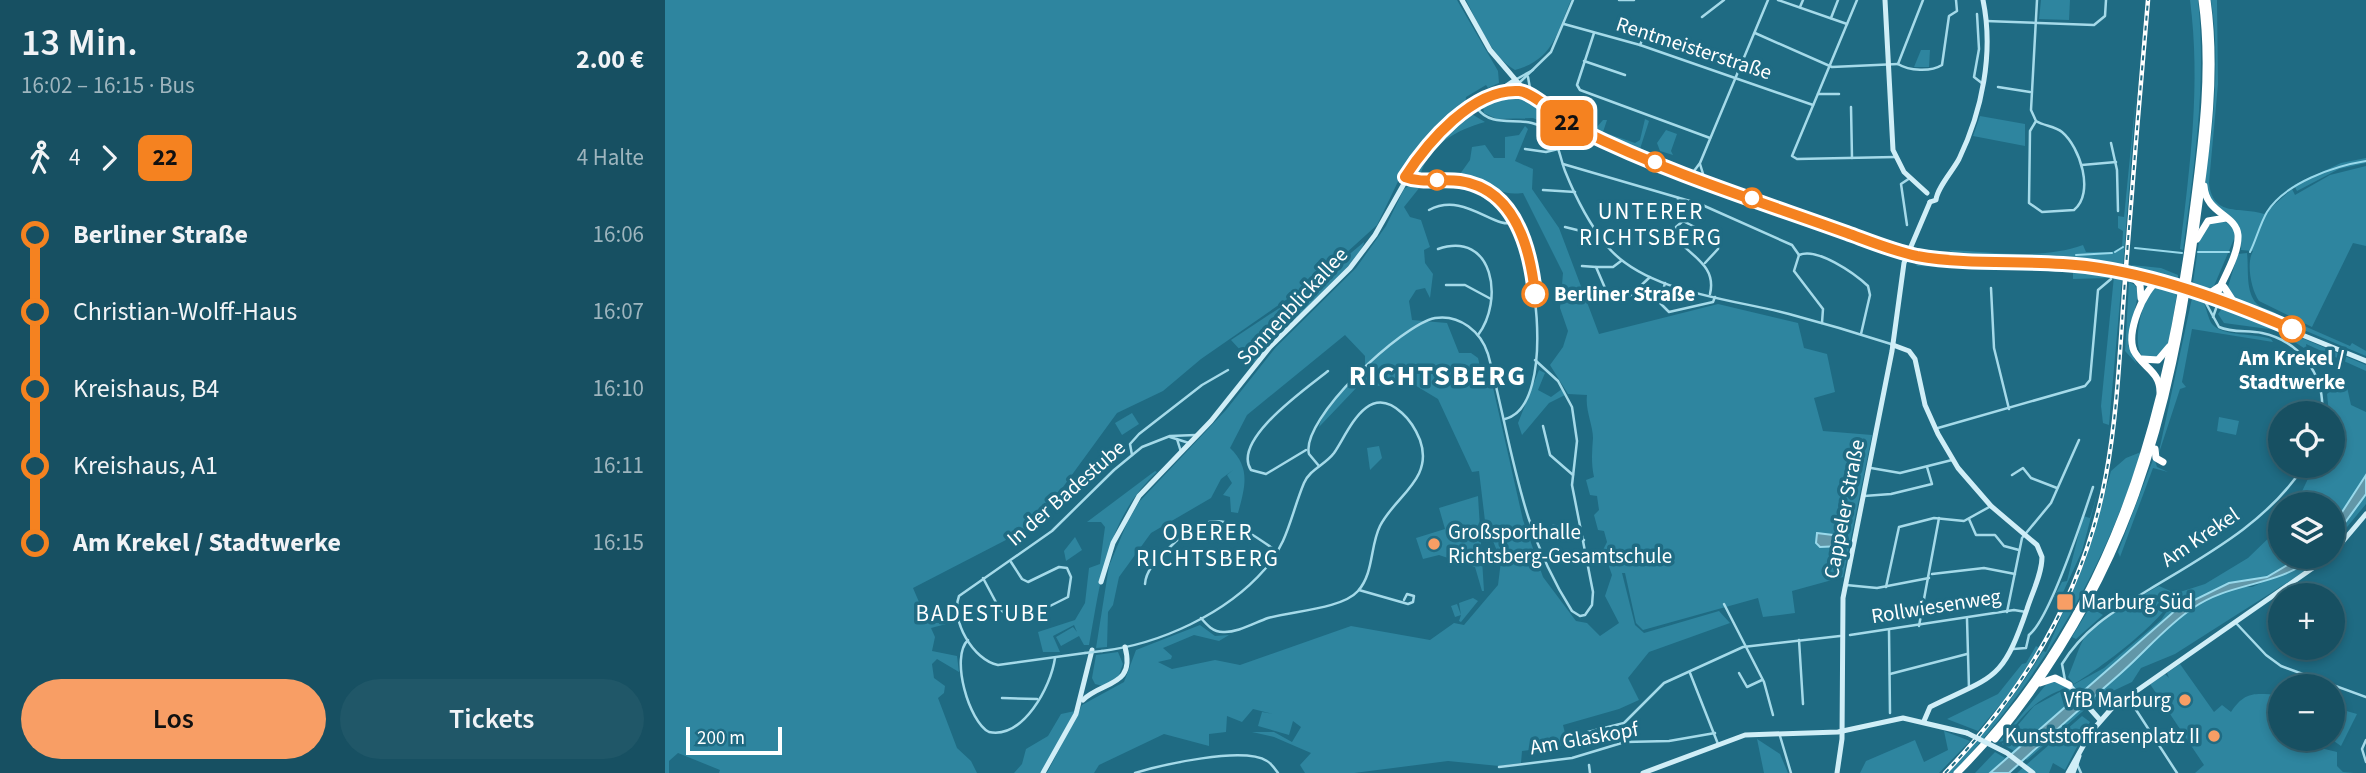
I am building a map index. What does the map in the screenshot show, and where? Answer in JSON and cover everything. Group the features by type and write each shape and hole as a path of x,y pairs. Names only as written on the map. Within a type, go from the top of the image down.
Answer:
{"highway":[{"path":"1963,773 1992,743 2036,685 2081,615 2130,514 2155,441 2177,350 2193,254 2204,160 2211,62 2204,0"},
{"path":"1957,773 1989,738 2028,687 2091,587 2139,474 2160,403 2175,334 2196,186 2205,93 2204,0"},
{"path":"2204,160 2206,199 2235,226 2238,238 2217,300"},
{"path":"2193,254 2205,223 2215,218 2227,219"},
{"path":"2137,276 2144,289 2132,340 2138,357 2157,376 2160,403"},
{"path":"2144,289 2159,281"},
{"path":"2199,293 2210,293 2222,285"},
{"path":"2222,285 2237,307"},
{"path":"2138,357 2150,361 2162,358 2175,334"},
{"path":"2155,441 2155,456 2162,462"},
{"path":"2036,685 2053,678 2065,681"}],"main road":[{"path":"1462,0 1506,70 1532,97 1579,130 1709,182 1908,253 1958,260 2102,268 2159,281 2237,307 2366,361"},
{"path":"1885,0 1890,131 1895,157 1910,178 1927,193 1936,193"},
{"name":"Cappeler Straße","path":"1836,773 1842,732 1840,636 1846,585 1893,345 1908,253 1930,202 1936,200 1936,193 1948,180 1967,141 1983,84 1986,21 1983,0"},
{"path":"1506,70 1504,90 1526,92"},
{"name":"Sonnenblickallee","path":"1101,582 1113,543 1128,512 1145,489 1199,434 1270,347 1350,268 1374,235 1405,177 1433,138 1476,106 1516,82"},
{"path":"1927,193 1925,198 1930,202"},
{"path":"1893,345 1913,356 1920,389 1935,428 1952,460 1990,506 2037,545 2042,557 2013,649 1996,672 1969,689 1930,707 1924,721"},
{"path":"2345,539 2366,514"},
{"path":"2070,773 2100,720 2112,708 2311,569"},
{"path":"1080,702 1097,690 1112,685 1122,675 1127,662 1125,647"},
{"path":"1043,773 1062,742 1080,702 1092,650"},
{"path":"2065,681 2100,720"},
{"path":"1084,686 1097,690"},
{"path":"2089,709 2112,708"},
{"path":"1643,773 1745,735 1842,732 1899,719 1924,721 1967,733 2007,753 2032,773"},
{"path":"2070,773 2077,764 2080,752"}],"street":[{"path":"1516,82 1528,77 1551,52 1573,0"},
{"path":"1619,0 1634,0"},
{"path":"1702,17 1724,0"},
{"path":"1694,176 1768,0"},
{"path":"1778,0 1847,24"},
{"path":"1800,7 1803,0"},
{"path":"1831,18 1838,0"},
{"path":"1857,0 1793,158 1895,157"},
{"path":"1898,64 1923,0"},
{"path":"1755,33 1830,66 1898,64 1908,69 1936,69 1942,65 1948,16 1957,12 1956,0"},
{"path":"2036,121 2031,128 2029,143 2028,196 2032,207 2045,213 2068,212 2077,208 2082,197 2082,165 2063,133 2036,121 2031,110 2033,23 2037,0"},
{"path":"1986,21 2095,26 2105,16 2106,0"},
{"path":"1977,14 1979,49 1974,77 1983,84"},
{"name":"Rentmeisterstraße","path":"1563,24 1640,45 1814,105"},
{"path":"1640,45 1646,31 1653,29"},
{"path":"1594,32 1577,85 1581,91 1710,138"},
{"path":"1584,61 1625,75"},
{"path":"1516,82 1533,69"},
{"path":"1506,70 1525,73"},
{"path":"1528,77 1532,97"},
{"path":"1999,87 2031,92"},
{"path":"1818,94 1839,94"},
{"path":"1476,106 1493,121 1522,120 1537,124 1549,133 1575,192 1596,228 1623,260 1650,277 1893,345"},
{"path":"1851,107 1852,158"},
{"path":"2111,143 2116,162 2118,211"},
{"path":"1525,149 1546,152 1558,149"},
{"path":"2082,165 2116,162"},
{"path":"1563,164 1700,204 1792,246 1799,255"},
{"path":"1700,166 1709,182"},
{"path":"1405,177 1420,181 1460,181 1482,187 1502,200 1526,246 1534,283 1535,360 1522,408 1515,416 1505,419"},
{"path":"1907,225 1901,184 1910,178"},
{"path":"1543,190 1575,192"},
{"path":"1678,198 1678,212 1683,221 1719,239 1718,248 1705,263"},
{"path":"1429,210 1439,205 1462,206 1507,224 1515,222"},
{"path":"1683,221 1676,228 1675,237 1705,263 1712,285 1710,295"},
{"path":"1565,227 1585,232 1596,228"},
{"path":"1438,249 1459,246 1482,257 1490,276 1491,299 1488,318 1478,335"},
{"path":"1799,255 1807,252 1822,257 1868,286 1870,295 1861,334"},
{"path":"1799,255 1794,271 1823,309 1822,323"},
{"path":"1582,266 1613,267 1623,260"},
{"path":"1595,267 1611,296 1631,295 1650,277"},
{"path":"1935,428 2085,386 2088,383 2098,290 2111,279"},
{"path":"1665,283 1660,303 1667,311 1713,302 1715,296"},
{"path":"1446,285 1463,284 1491,299"},
{"path":"1991,288 1994,348 2009,409"},
{"path":"2199,293 2213,320 2227,330 2277,338 2296,350 2317,378 2320,401"},
{"path":"2210,310 2217,300"},
{"path":"2213,320 2217,300"},
{"path":"1328,371 1295,397 1257,435 1249,446 1247,460 1251,470 1266,474 1307,450 1317,421 1351,380 1420,324 1433,319 1452,319 1478,335 1488,354 1505,419 1520,499 1537,548 1572,611 1580,616 1585,615 1594,598 1573,475 1577,441 1572,407 1558,381 1535,360"},
{"path":"1132,455 1130,444 1144,429 1202,385 1228,370"},
{"name":"In der Badestube","path":"1199,434 1156,440 1132,455 1052,531 1011,562 964,590 957,602 958,620 980,655 995,665 1125,647 1201,618 1249,583 1278,552 1293,522 1304,482 1335,452 1355,417 1372,406 1389,406 1400,411 1413,426 1420,441 1423,462 1419,477 1380,527 1368,572 1359,590"},
{"path":"1543,426 1549,452 1573,475"},
{"path":"1183,436 1190,443"},
{"path":"1166,437 1190,443"},
{"path":"1177,439 1181,452"},
{"path":"2007,612 2024,535 2048,508 2079,440"},
{"path":"1307,450 1319,466"},
{"path":"1868,468 1896,474 1952,460"},
{"path":"1864,496 1891,495 1932,484 1927,467"},
{"path":"2012,475 2023,468 2031,478 2057,488"},
{"name":"Am Krekel","path":"2065,681 2062,664 2088,629 2235,535 2294,478"},
{"path":"2013,649 2026,648 2029,636 2036,629 2053,597 2093,488"},
{"path":"1886,587 1897,528 1938,518 1969,519 1990,506"},
{"path":"1919,626 1938,518"},
{"path":"1969,519 1976,535 1995,535 2004,546 2019,550"},
{"path":"1145,584 1147,575 1157,560 1179,537 1205,521 1232,522 1278,552"},
{"path":"1553,526 1565,527 1584,540"},
{"path":"983,578 999,608 1015,620 1064,601 1069,595 1070,572 1059,567 1026,581 1011,562"},
{"path":"1846,585 1886,587 1929,576 1984,568 2015,574"},
{"path":"1201,618 1212,629 1229,632 1275,617 1337,603 1359,590 1404,600"},
{"path":"1724,604 1743,647 1762,680 1773,715"},
{"name":"Rollwiesenweg","path":"1850,635 2007,612 2025,612"},
{"path":"1967,619 1969,689"},
{"path":"2236,623 2266,656 2281,666 2366,696"},
{"path":"1889,631 1890,713"},
{"path":"2020,631 2029,636"},
{"path":"1580,734 1623,724 1661,685 1743,647 1840,636"},
{"path":"969,640 960,653 959,667 976,720 982,729 998,734 1012,730 1037,699 1055,658"},
{"path":"1798,640 1803,704"},
{"path":"1890,674 1967,654"},
{"path":"1690,673 1718,744"},
{"path":"1739,673 1747,687 1762,680"},
{"path":"2127,696 2177,773"},
{"path":"1002,698 1037,699"},
{"path":"1623,724 1625,742"},
{"name":"Am Glaskopf","path":"1499,767 1572,758 1625,742 1669,741 1715,733"},
{"path":"1780,736 1791,773"},
{"path":"2366,740 2361,749 2366,762"},
{"path":"1135,773 1182,762 1248,756 1267,761 1278,773"},
{"path":"2077,764 2081,773"},
{"path":"1590,765 1590,773"}],"shaded area":[{"path":"665,0 1457,0 1498,71 1499,83 1488,88 1486,85 1466,97 1465,106 1425,139 1406,165 1377,225 1345,254 1306,286 1201,359 1163,391 1117,413 1055,498 1025,530 913,588 928,623 950,623 931,628 935,637 932,651 957,656 959,672 937,659 932,664 934,678 945,686 944,693 938,698 957,748 971,761 977,773 719,773 720,770 678,753 669,761 669,773 665,773"},
{"path":"1466,0 1571,0 1557,34 1546,52 1528,65 1515,70 1499,57"},
{"path":"2041,0 2070,0 2069,20 2039,19"},
{"path":"2190,0 2198,0 2201,63 2198,125 2183,250 2180,249 2194,94"},
{"path":"2211,0 2217,0 2218,84 2209,183 2216,201 2229,209 2264,214 2292,189 2295,195 2330,175 2366,166 2366,246 2353,243 2312,327 2259,301 2250,276 2253,251 2241,250 2237,225 2214,205 2206,189 2215,81 2215,32"},
{"path":"1921,50 1930,50 1929,67 1914,67"},
{"path":"1509,95 1521,95 1573,134 1567,132 1561,135 1554,127 1533,118 1497,119 1484,113 1483,107"},
{"path":"2136,96 2123,267 1979,258 1949,250 2034,254 2083,245 2086,252 2112,252 2122,247 2123,231 2118,228 2118,216 2124,217"},
{"path":"1470,113 1485,122 1464,129 1445,140 1430,155 1420,176 1415,174 1417,165 1429,148"},
{"path":"1980,116 2025,124 2025,146 1973,136"},
{"path":"1586,117 1591,117 1589,124 1596,128 1603,120 1607,120 1603,132 1635,143 1640,140 1645,119 1649,121 1640,149 1579,124 1586,122"},
{"path":"1525,126 1528,129 1515,161 1533,169 1532,189 1559,228 1599,334 1718,304 1798,323 1804,348 1827,354 1835,392 1814,398 1823,431 1872,435 1843,577 1792,591 1795,613 1763,617 1758,598 1643,630 1636,623 1625,573 1622,573 1635,625 1644,633 1719,611 1730,623 1649,652 1628,678 1639,700 1619,709 1563,725 1568,745 1522,751 1521,763 1499,766 1448,761 1354,773 1305,773 1300,765 1311,753 1274,737 1252,732 1274,732 1292,742 1301,727 1293,721 1289,735 1258,726 1262,712 1273,714 1253,709 1242,722 1227,716 1226,732 1209,734 1209,746 1164,734 1099,765 1094,773 1047,773 1082,705 1124,682 1136,650 1200,625 1215,636 1229,635 1219,641 1194,635 1163,648 1172,656 1171,659 1158,662 1172,669 1215,660 1240,665 1351,626 1430,640 1454,623 1464,625 1498,585 1501,561 1485,521 1479,471 1472,472 1438,399 1408,381 1372,387 1369,382 1360,384 1319,427 1331,404 1365,372 1365,356 1345,335 1247,415 1230,448 1241,463 1245,478 1238,513 1231,512 1230,497 1223,495 1232,483 1227,475 1233,470 1221,479 1211,498 1151,533 1119,577 1113,605 1108,612 1107,647 1096,648 1109,566 1139,502 1226,410 1276,347 1356,268 1386,226 1404,189 1412,184 1420,187 1404,207 1410,217 1421,220 1430,247 1424,250 1425,263 1433,274 1430,298 1425,288 1416,290 1409,301 1412,320 1447,323 1459,353 1471,353 1478,358 1484,383 1492,383 1523,520 1543,577 1576,621 1587,623 1600,636 1619,623 1605,596 1612,575 1603,550 1607,542 1604,531 1598,530 1594,515 1599,510 1597,496 1590,495 1586,480 1594,477 1593,433 1587,395 1568,394 1550,365 1563,347 1568,331 1560,308 1563,273 1523,193 1507,193 1469,180 1441,178 1440,173 1460,174 1470,160 1472,147 1485,145 1494,158 1505,158 1505,137 1519,135"},
{"path":"1666,130 1677,134 1671,151 1673,155 1660,151 1657,143"},
{"path":"2366,158 2366,163 2339,169 2297,191 2294,185 2341,163"},
{"path":"2222,221 2228,223 2235,232 2234,239 2214,286 2205,290 2193,282 2199,242 2207,224"},
{"path":"1364,242 1349,265 1253,364 1231,340 1308,289"},
{"path":"2247,253 2249,287 2253,299 2281,319 2235,299 2227,290 2238,254"},
{"path":"1920,263 2055,267 2110,275 2109,278 2073,279 2073,272 1916,266"},
{"path":"2132,265 2161,268 2178,275 2178,280 2131,269"},
{"path":"2114,276 2122,278 2109,425 2103,423 2101,406"},
{"path":"2129,282 2135,285 2138,294 2128,345 2137,364 2125,351"},
{"path":"2157,286 2177,293 2169,343 2158,358 2142,356 2138,340 2143,308"},
{"path":"2192,298 2204,303 2212,324 2217,328 2231,333 2264,337 2273,342 2192,329 2182,382 2186,387 2180,389 2158,456"},
{"path":"2223,307 2273,326 2276,330 2224,323 2218,314"},
{"path":"2286,318 2350,346 2352,343 2366,351 2366,356 2287,323"},
{"path":"2280,329 2366,365 2366,371 2306,344 2307,350 2279,332"},
{"path":"1539,370 1545,373 1538,390 1551,397 1562,389 1565,395 1549,403 1522,435 1518,423"},
{"path":"2339,383 2347,387 2351,405 2366,412 2366,475 2345,507 2345,492 2302,492 2308,478 2345,478 2345,401 2328,401 2327,394"},
{"path":"1132,413 1139,424 1122,435 1115,423"},
{"path":"2219,417 2239,421 2236,435 2217,431"},
{"path":"1379,446 1382,458 1370,470 1367,448"},
{"path":"2141,452 2108,540 2065,623 2041,662 2014,700 1953,773 1947,773 1998,715 2043,651 2046,652 2086,559 2111,471 2126,458"},
{"path":"2154,457 2157,467 2168,472 2153,468 2120,557 2118,552"},
{"path":"1157,472 1140,490 1127,510 1108,552 1089,645 1084,645 1079,636 1061,646 1056,637 1073,627 1077,632 1074,625 1053,636 1060,652 1043,652 1038,632 1075,620 1085,603 1089,568 1100,564 1105,527 1101,522 1087,522"},
{"path":"2366,475 2366,494 2345,523 2345,507"},
{"path":"2098,491 2082,551 2060,599 2054,597 2062,582 2067,581 2083,516 2090,518"},
{"path":"2366,494 2366,504 2345,529 2345,523"},
{"path":"1478,496 1484,591 1475,567 1439,555 1423,559 1416,538 1445,529 1439,508"},
{"path":"1817,533 1833,535 1840,539 1842,546 1820,547 1816,543"},
{"path":"1075,537 1082,550 1066,561 1064,551"},
{"path":"2268,539 2268,569 2281,569 2267,577 2229,583 2178,608 2014,751 2002,744 2034,706 2104,668 2161,620 2180,592 2205,584 2248,558"},
{"path":"2281,569 2295,569 2269,580 2223,593 2193,608 2009,773 1990,773 2178,608 2229,583 2267,577"},
{"path":"2292,569 2307,569 2286,583 2268,583 2268,595 2175,654 2141,668 2132,682 2098,698 2027,760 2025,758 2166,628 2195,606 2233,587 2252,587"},
{"path":"2159,586 2175,593 2160,616 2115,656 2074,684 2068,677 2081,644 2092,628 2110,614"},
{"path":"1473,598 1478,601 1461,622 1459,603"},
{"path":"1457,604 1461,615 1455,617 1451,606"},
{"path":"2090,607 2103,615 2076,639 2072,637"},
{"path":"2036,646 2039,648 2009,694 1978,731 1947,719 1998,694 2022,664 2026,663"},
{"path":"1118,652 1123,664 1118,678 1103,686 1095,684 1092,678 1096,655"},
{"path":"2180,664 2214,712 2222,705 2231,712 2247,697 2268,694 2268,751 2337,752 2337,766 2343,772 2354,773 2195,773 2204,765 2150,684 2165,674 2169,678 2167,673"},
{"path":"2049,681 2061,682 2067,688 2038,703 2003,741 1999,742"},
{"path":"1075,711 1041,773 1014,773 1022,764 1026,749 1048,736 1061,714"},
{"path":"2345,711 2357,714 2345,738"},
{"path":"2082,716 2090,722 2065,770 2053,763 2049,773 2017,773"},
{"path":"1944,731 1970,741 1939,773 1860,773 1866,761 1915,740 1924,762 1948,750"},
{"path":"1757,739 1780,754 1788,773 1764,773"},
{"path":"1995,752 2005,758 1990,773 1975,773"}],"waterway":[{"path":"2250,252 2267,212 2286,192 2325,172 2366,161"},
{"path":"2115,252 2123,247"},
{"path":"2135,248 2182,253"},
{"path":"2198,252 2229,252"},
{"path":"2076,255 2112,253"}],"railway":[{"path":"1945,773 2001,707 2048,636 2083,559 2096,518 2106,475 2116,402 2148,0"}],"bus line":[{"name":"22","path":"1535,294 1523,237 1502,200 1477,185 1448,180 1420,181 1405,177 1433,138 1476,106 1504,92 1526,92 1579,130 1626,151 1889,247 1937,258 2096,267 2198,293 2292,329"}],"place":[{"name":"Berliner Straße","path":"1535,294"},
{"name":"Am Krekel / Stadtwerke","path":"2292,329"},
{"name":"Großsporthalle Richtsberg-Gesamtschule","path":"1434,544"},
{"name":"Marburg Süd","path":"2065,602"},
{"name":"VfB Marburg","path":"2185,700"},
{"name":"Kunststoffrasenplatz II","path":"2214,736"}],"district":[{"name":"UNTERER RICHTSBERG","path":"1651,224"},
{"name":"RICHTSBERG","path":"1438,375"},
{"name":"OBERER RICHTSBERG","path":"1208,545"},
{"name":"BADESTUBE","path":"983,613"}]}
